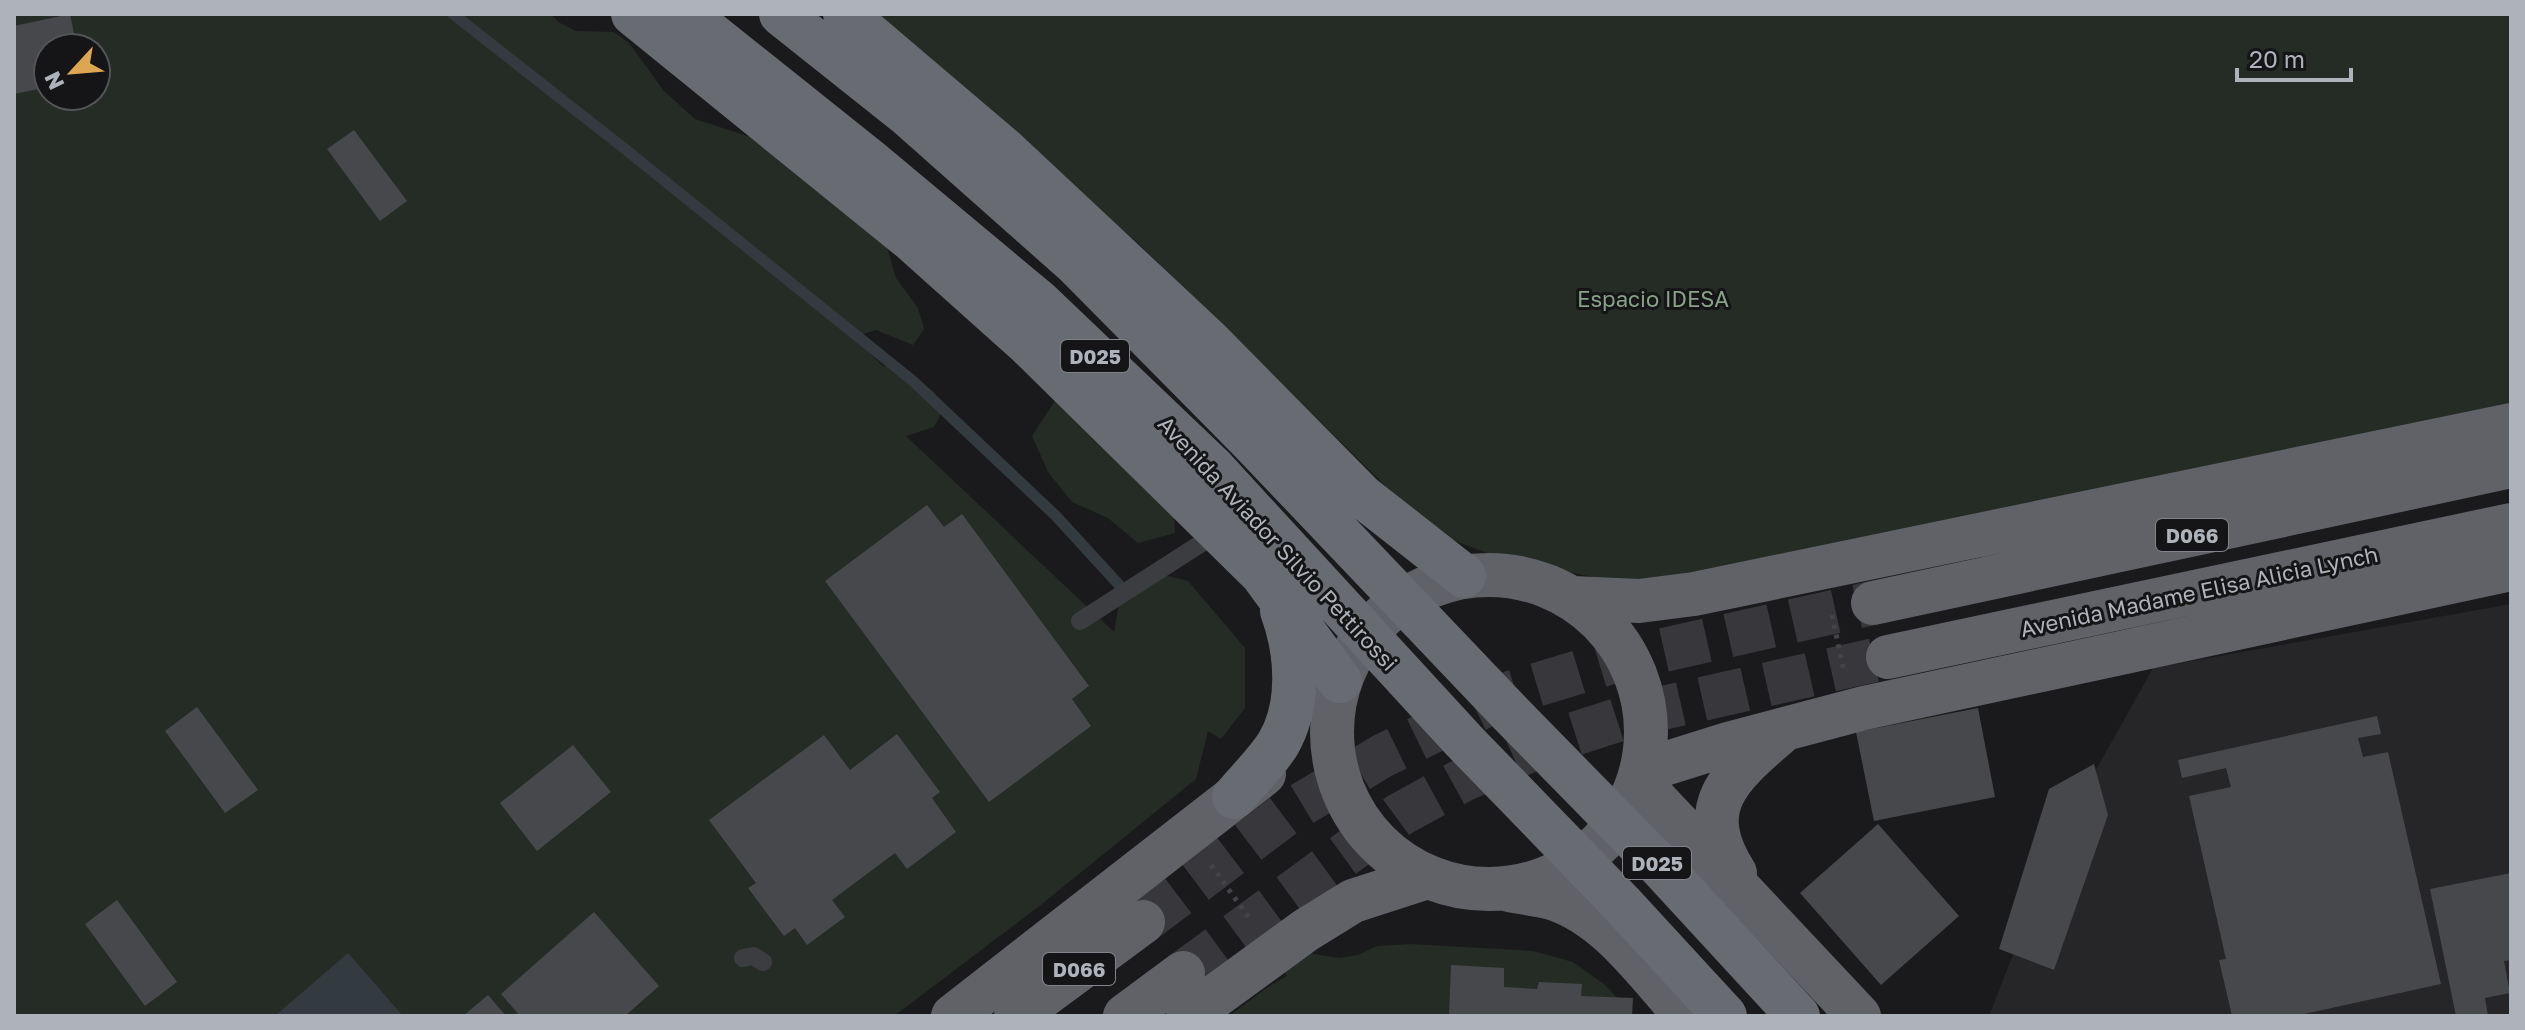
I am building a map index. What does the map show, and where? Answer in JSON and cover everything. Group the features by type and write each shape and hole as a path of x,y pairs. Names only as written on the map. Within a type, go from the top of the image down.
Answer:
{"highway":[{"path":"633,14 913,241 1027,343 1262,574 1336,701"},
{"name":"Avenida Aviador Silvio Pettirossi","path":"686,14 870,161 1039,302 1213,468 1464,741 1725,1016"},
{"name":"D025","path":"781,14 908,115 1076,264 1659,865 1798,1016"},
{"path":"845,14 1027,170 1208,340 1362,496 1464,576"},
{"path":"1572,598 1639,601 1694,594 2511,425"},
{"name":"D066","path":"1873,603 2511,466"},
{"name":"Avenida Madame Elisa Alicia Lynch","path":"1888,657 2511,525"},
{"path":"1640,776 1785,729 1864,708 2511,569"},
{"path":"1234,797 1278,743 1292,702 1294,657 1283,613 1262,574"},
{"path":"1501,575 1538,582 1572,598 1595,615 1614,636 1635,673 1646,714 1646,743 1640,776 1627,810 1610,834 1588,855 1564,872 1536,883 1479,890 1452,886 1427,877 1393,857 1366,829 1345,796 1334,759 1336,701 1354,650 1375,623 1401,601 1431,585 1464,576 1501,575"},
{"path":"953,1016 1234,797 1336,701"},
{"path":"1751,899 1724,855 1716,820 1722,791 1741,767 1785,729"},
{"path":"1640,776 1859,1016"},
{"path":"1188,1016 1306,930 1353,901 1427,877"},
{"path":"1506,889 1553,899 1585,914 1610,933 1686,1016"},
{"name":"D066","path":"1016,1016 1143,922"},
{"name":"D066","path":"1125,1016 1183,973"}],"lane":[{"path":"1080,621 1219,532"},
{"path":"743,958 753,956 763,962"}],"path":[{"path":"1831,611 1844,673"},
{"path":"1205,856 1260,932"}],"shaded area":[{"path":"2511,604 2511,1016 1989,1016 2060,834 2153,668"},
{"path":"348,953 403,1016 275,1016"}],"green space":[{"path":"14,14 550,14 576,31 614,32 629,43 664,91 695,119 769,143 885,241 896,278 918,308 924,329 913,345 876,330 857,336 883,366 900,369 934,392 943,410 934,427 906,436 1114,632 1120,598 1147,571 1188,581 1245,648 1245,708 1221,739 1208,731 1196,779 1042,904 894,1016 14,1016"},
{"name":"Espacio IDESA","path":"868,14 2511,14 2511,409 1662,585 1602,579 1498,557 1447,538 1411,511 1139,244"},
{"path":"1058,396 1173,495 1175,533 1138,543 1108,518 1072,502 1048,472 1032,436"},
{"path":"1411,944 1533,951 1573,962 1604,984 1635,1016 1229,1016 1287,976 1283,971 1308,953 1339,958 1358,955 1377,946"}],"building":[{"path":"70,14 74,32 32,32 32,90 14,94 14,26"},
{"path":"354,130 407,201 380,221 327,149"},
{"path":"927,505 944,527 962,514 1089,686 1072,699 1091,726 989,802 825,581"},
{"path":"197,707 258,790 225,813 165,731"},
{"path":"1978,708 1995,797 1874,821 1856,732"},
{"path":"2377,716 2381,734 2358,738 2363,757 2388,752 2441,984 2295,1016 2232,1016 2219,960 2226,959 2189,796 2231,787 2226,768 2182,778 2178,760"},
{"path":"897,734 940,792 932,798 956,832 907,869 895,853 832,900 845,917 807,945 795,928 784,936 748,888 756,883 709,820 824,735 850,770"},
{"path":"573,745 611,792 537,851 500,803"},
{"path":"2094,764 2108,815 2054,970 1999,949 2049,789"},
{"path":"1878,824 1959,916 1881,985 1800,893"},
{"path":"2511,873 2511,960 2504,961 2510,993 2485,998 2488,1016 2456,1016 2430,889"},
{"path":"117,900 177,982 145,1006 85,924"},
{"path":"594,912 659,986 625,1016 520,1016 501,994"},
{"path":"1451,965 1504,968 1504,987 1537,989 1539,982 1582,984 1581,996 1633,998 1632,1016 1449,1016"},
{"path":"488,995 506,1016 463,1016"}],"waterway":[{"path":"453,14 913,381 1056,516 1121,587"}],"tunnel":[{"path":"1143,922 1284,815 1382,756 1513,692 1615,661 1873,603"},
{"path":"1183,973 1399,815 1463,780 1546,743 1636,714 1888,657"}]}
